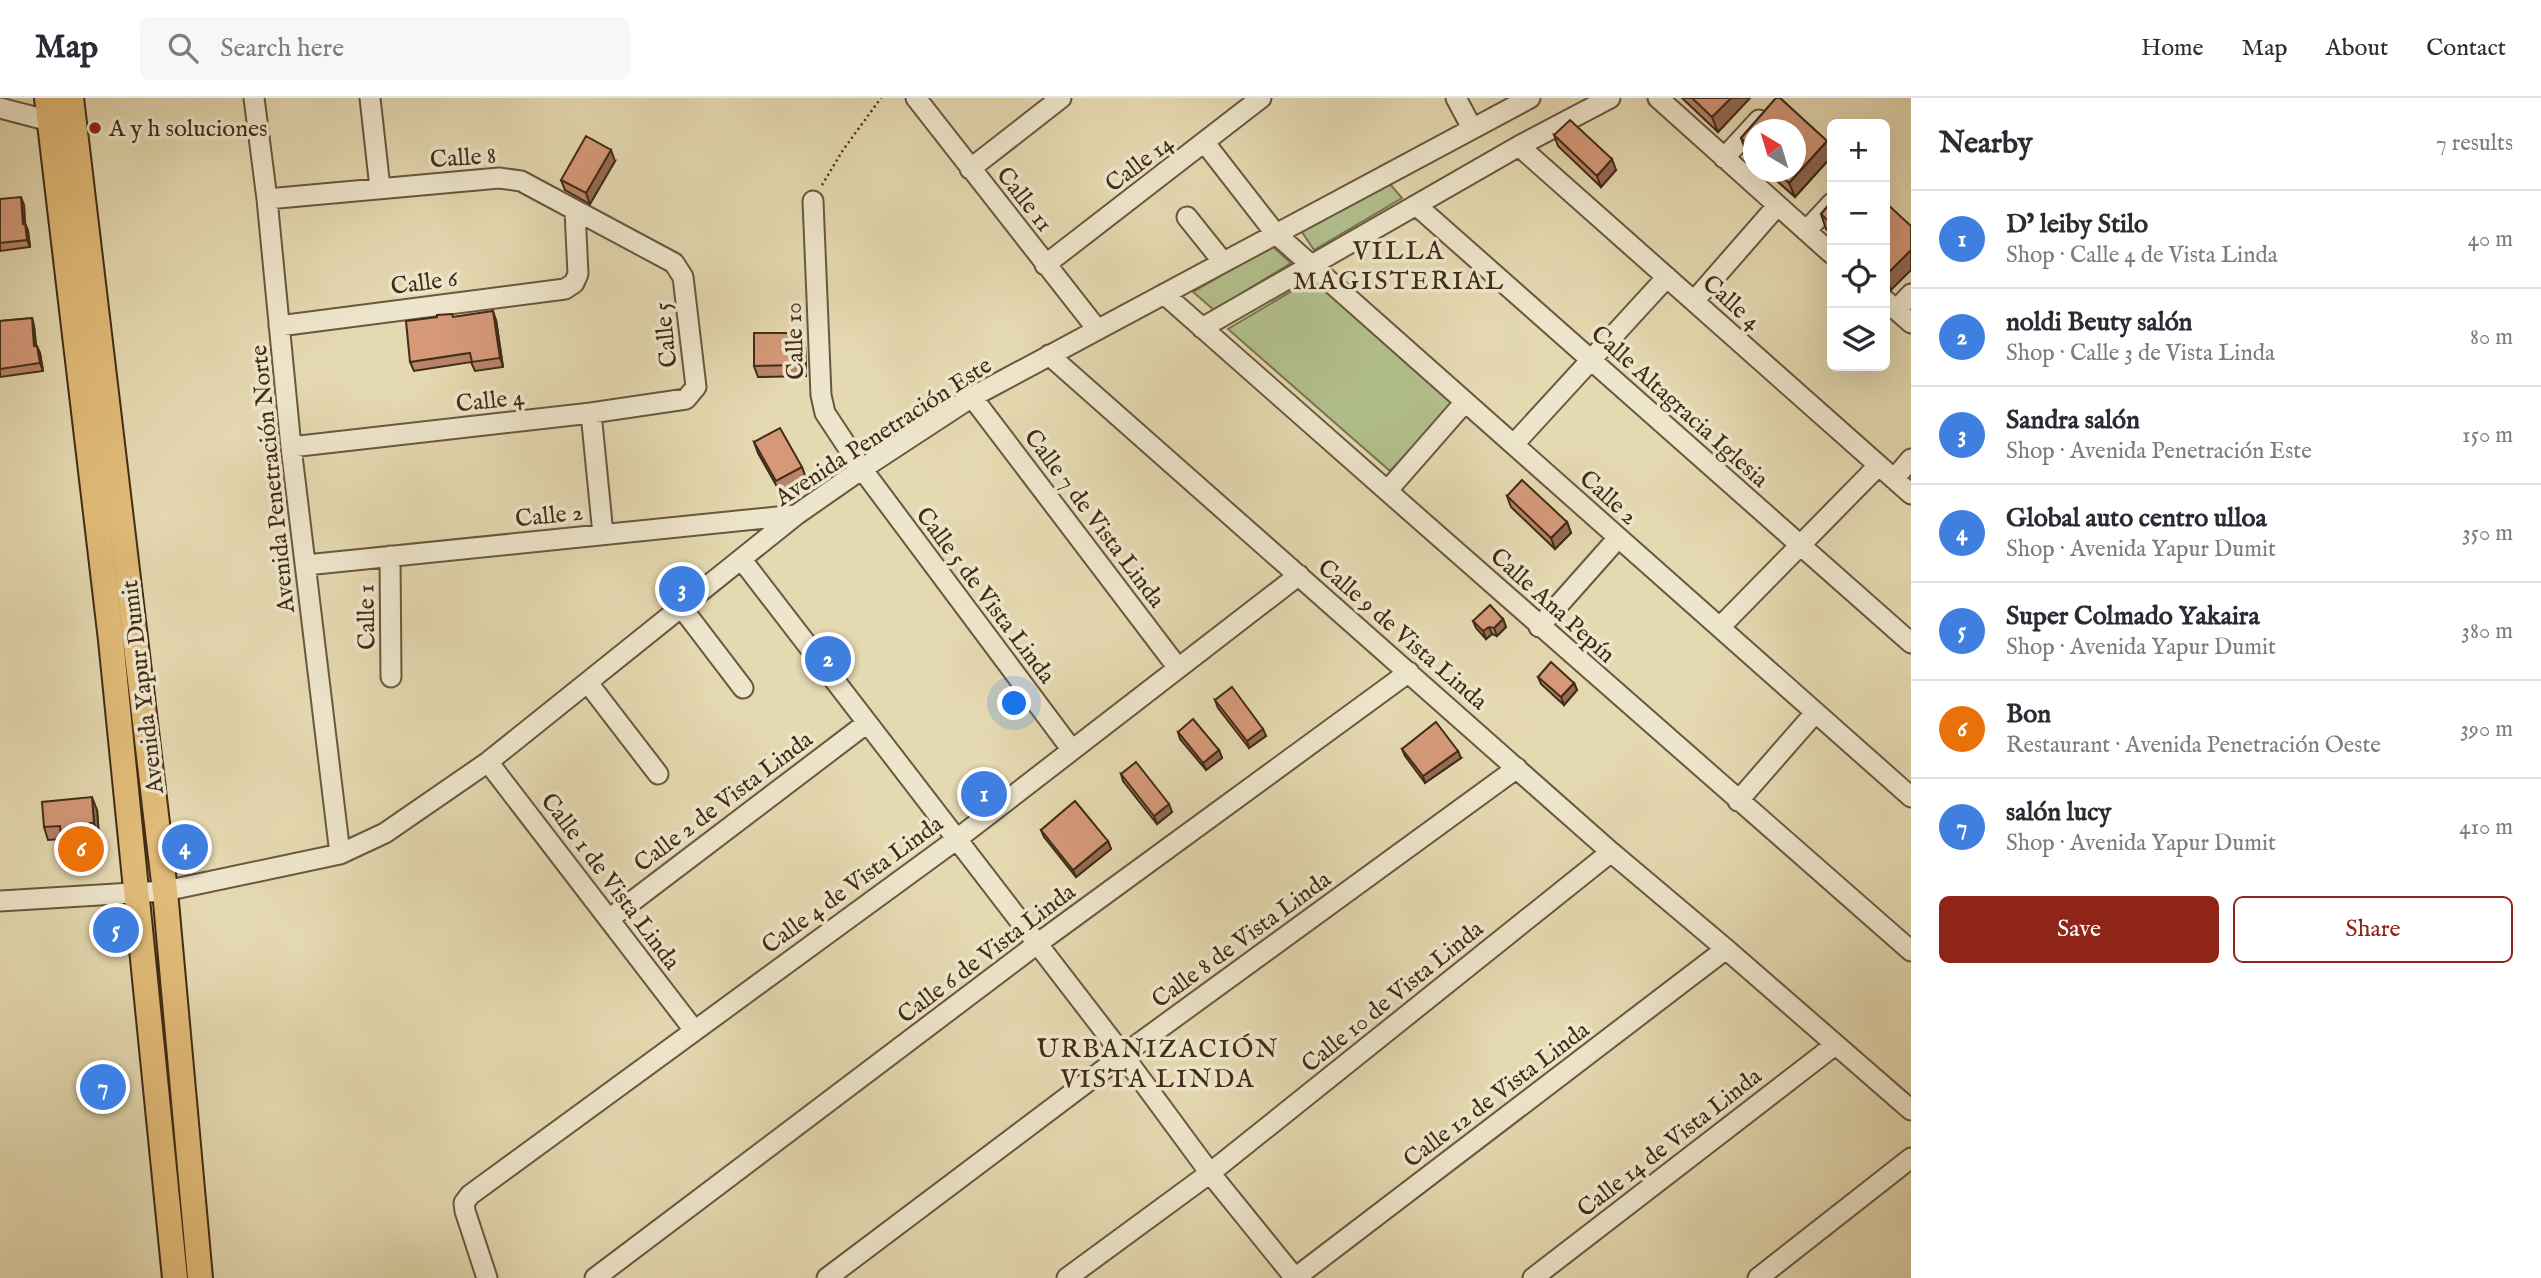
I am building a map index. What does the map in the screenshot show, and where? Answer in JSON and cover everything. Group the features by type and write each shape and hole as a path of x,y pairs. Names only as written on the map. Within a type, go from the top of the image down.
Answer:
{"main road":[{"name":"Avenida Yapur Dumit","path":"71,98 165,891 200,1278"},
{"name":"Avenida Yapur Dumit","path":"48,110 111,640 175,1278"}],"street":[{"name":"Avenida Penetración Norte","path":"254,98 267,199 291,447 340,854"},
{"path":"370,98 380,188"},
{"name":"Calle 11","path":"916,98 1097,329"},
{"path":"970,170 1061,98"},
{"name":"Calle 14","path":"1045,265 1261,98"},
{"path":"1456,98 1472,128"},
{"name":"Avenida Penetración Este","path":"0,901 165,891 340,854 385,833 488,762 796,515 862,468 972,397 1530,98"},
{"path":"1202,328 1519,146 1610,98"},
{"path":"1658,98 1827,250"},
{"path":"1724,158 1772,106"},
{"path":"0,108 48,110"},
{"name":"Calle 2","path":"1205,143 1275,233 1911,797"},
{"name":"Calle 4","path":"1519,146 1911,494"},
{"name":"Calle 8","path":"267,199 512,178 674,263 680,270"},
{"name":"Calle 10","path":"813,201 822,404 825,413 862,468"},
{"name":"Calle Altagracia Iglesia","path":"1416,205 1911,643"},
{"path":"1694,301 1777,206"},
{"path":"1806,231 1827,208"},
{"name":"Calle 6","path":"279,326 565,289 573,283 578,274 575,211"},
{"path":"1186,217 1223,262"},
{"name":"Calle 5","path":"680,270 696,387 692,394"},
{"path":"1514,444 1667,277"},
{"path":"1897,311 1911,293"},
{"name":"Calle Ana Pepín","path":"1164,294 1388,490 1539,627 1911,951"},
{"name":"Calle 9 de Vista Linda","path":"1049,355 1611,852 1911,1110"},
{"name":"Calle 4","path":"291,447 591,413 686,399 692,394"},
{"name":"Calle 7 de Vista Linda","path":"972,397 1178,668"},
{"path":"1388,490 1465,402"},
{"path":"591,413 603,534"},
{"path":"1894,479 1911,459"},
{"path":"1720,627 1878,466"},
{"name":"Calle 5 de Vista Linda","path":"862,468 1072,750"},
{"name":"Calle 2","path":"306,565 796,515"},
{"path":"1539,627 1618,538"},
{"name":"Calle 1","path":"390,556 391,677"},
{"path":"742,560 1123,1055 1210,1173 1295,1278"},
{"name":"Calle 4 de Vista Linda","path":"487,1278 464,1203 470,1195 957,839 1299,575"},
{"path":"682,608 743,688"},
{"name":"Calle 6 de Vista Linda","path":"595,1278 1037,944 1409,672"},
{"path":"588,683 658,774"},
{"path":"1738,801 1815,713"},
{"name":"Calle 2 de Vista Linda","path":"609,919 867,723"},
{"name":"Calle 1 de Vista Linda","path":"488,762 694,1030"},
{"name":"Calle 8 de Vista Linda","path":"827,1278 1123,1055 1517,768"},
{"name":"Calle 10 de Vista Linda","path":"1067,1278 1210,1173 1611,852"},
{"name":"Calle 12 de Vista Linda","path":"1295,1278 1726,949"},
{"name":"Calle 14 de Vista Linda","path":"1533,1278 1835,1045"},
{"path":"1758,1278 1911,1158"}],"path":[{"path":"813,201 843,150 881,98"}],"green space":[{"path":"1389,183 1402,198 1314,250 1302,232"},
{"path":"1272,246 1291,263 1214,310 1193,292"},
{"path":"1312,279 1453,404 1390,471 1228,329"}],"building":[{"path":"1692,98 1731,98 1712,117"},
{"path":"1776,98 1780,98 1803,119 1758,119"},
{"path":"1570,120 1612,159 1597,176 1554,135"},
{"path":"1806,122 1827,141 1806,164"},
{"path":"586,136 611,150 586,193 561,180"},
{"path":"21,197 27,240 0,243 0,199"},
{"path":"1827,207 1827,220 1821,214"},
{"path":"1890,207 1911,226 1911,250 1890,271"},
{"path":"493,311 500,358 472,362 470,353 410,362 406,321 437,315 452,314 453,317"},
{"path":"32,318 34,346 37,346 40,363 0,369 0,321"},
{"path":"754,333 801,333 802,365 754,366"},
{"path":"780,428 802,467 776,481 754,442"},
{"path":"1522,480 1567,522 1551,538 1507,496"},
{"path":"1490,605 1503,619 1494,628 1489,627 1483,631 1473,621"},
{"path":"1551,662 1574,683 1561,697 1538,677"},
{"path":"1232,687 1263,729 1247,741 1215,700"},
{"path":"1193,719 1219,750 1203,763 1178,732"},
{"path":"1436,722 1458,751 1423,776 1402,749"},
{"path":"1136,762 1169,804 1154,816 1121,774"},
{"path":"92,797 94,823 90,823 93,839 62,844 60,826 44,827 42,802"},
{"path":"1075,801 1108,841 1073,870 1041,830"}],"place":[{"name":"A y h soluciones","path":"95,128"},
{"name":"Sandra salón","path":"682,589"},
{"name":"noldi Beuty salón","path":"828,659"},
{"name":"D’ leiby Stilo","path":"984,794"},
{"name":"Global auto centro ulloa","path":"185,847"},
{"name":"Bon","path":"81,849"},
{"name":"Super Colmado Yakaira","path":"116,930"},
{"name":"salón lucy","path":"103,1087"}],"district":[{"name":"VILLA MAGISTERIAL","path":"1399,265"},
{"name":"URBANIZACIÓN VISTA LINDA","path":"1158,1063"}]}
